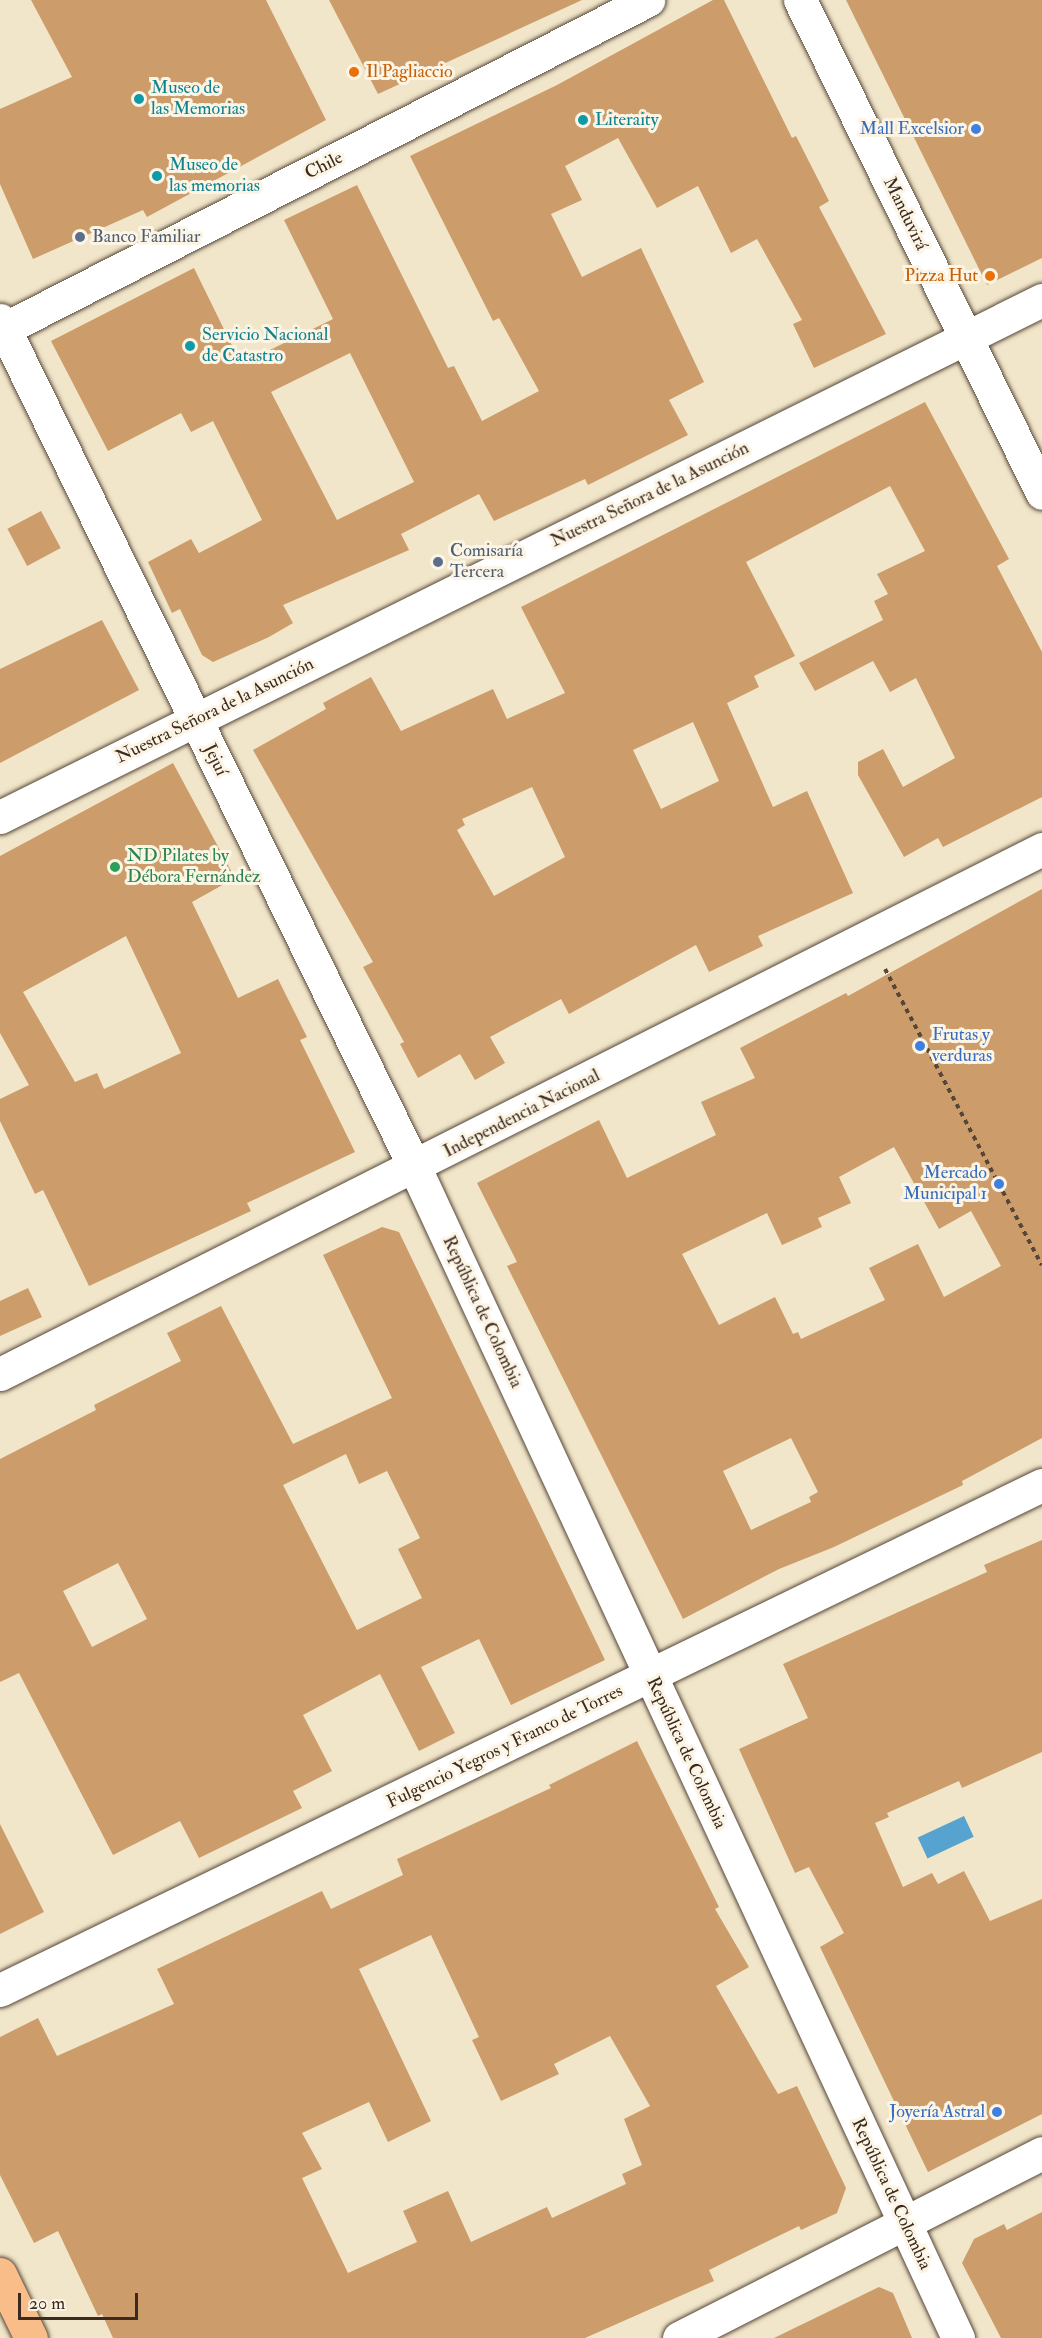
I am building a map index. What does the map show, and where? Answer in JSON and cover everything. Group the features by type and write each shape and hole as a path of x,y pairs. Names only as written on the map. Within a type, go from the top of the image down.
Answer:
{"main road":[{"path":"0,2274 31,2338"}],"street":[{"name":"Chile","path":"2,327 648,0"},
{"name":"Manduvirá","path":"800,0 1042,494"},
{"name":"Nuestra Señora de la Asunción","path":"0,818 1042,300"},
{"name":"Jejuí","path":"2,327 415,1168"},
{"name":"Independencia Nacional","path":"0,1374 415,1168 1042,849"},
{"name":"República de Colombia","path":"415,1168 958,2338"},
{"name":"Fulgencio Yegros y Franco de Torres","path":"0,1990 651,1677 1042,1485"},
{"path":"680,2338 1042,2153"}],"path":[{"path":"869,937 1042,1265"}],"water":[{"path":"964,1816 974,1837 927,1858 918,1838"}],"building":[{"path":"31,0 266,0 326,120 147,217 143,210 33,259 0,184 0,109 72,77"},
{"path":"329,0 582,0 378,94"},
{"path":"713,0 724,0 792,138 796,136 829,201 819,207 886,334 814,368 793,324 802,320 757,239 731,253 698,186 657,208 618,138 565,166 582,200 551,214 582,277 641,248 704,382 669,400 688,435 588,485 585,479 494,521 479,494 401,534 409,550 283,605 293,623 269,637 213,662 202,655 180,609 172,613 148,562 191,539 199,553 262,520 213,421 191,432 181,413 108,451 51,341 194,268 241,364 333,319 284,220 357,185 448,368 454,366 482,421 539,391 499,318 493,321 410,156 557,85","holes":["350,353 414,482 337,520 271,392"]},
{"name":"Mall Excelsior","path":"846,0 1042,0 1042,258 987,285"},
{"path":"925,402 1009,559 997,566 1042,652 1042,797 943,847 938,838 904,857 858,775 858,762 883,749 903,787 955,758 916,678 890,692 873,661 815,691 799,663 883,620 874,601 888,594 877,574 925,551 890,486 746,562 795,656 754,676 759,687 727,703 773,807 807,791 853,893 758,936 763,946 709,972 696,945 569,1014 561,999 490,1037 505,1063 475,1080 460,1054 418,1078 400,1044 404,1042 363,967 373,962 253,750 326,709 323,703 371,677 401,731 493,689 507,719 565,693 521,607","holes":["693,722 719,781 661,809 633,750","532,787 565,857 494,896 457,830 465,825 462,819"]},
{"path":"41,511 61,548 27,566 7,529"},
{"path":"102,620 139,690 0,763 0,669"},
{"path":"173,763 235,878 192,902 238,998 278,979 307,1037 300,1040 355,1152 247,1203 251,1211 89,1286 43,1190 35,1194 0,1121 0,1099 29,1085 0,1033 0,856","holes":["126,936 181,1053 104,1089 97,1073 75,1082 23,992"]},
{"path":"1042,889 1042,1438 962,1481 963,1485 834,1547 779,1569 683,1619 507,1266 517,1262 477,1183 599,1120 627,1178 716,1135 701,1102 755,1078 740,1048 846,993 848,996","holes":["894,1147 939,1229 971,1211 1001,1266 944,1297 918,1244 869,1268 885,1300 801,1339 798,1332 793,1334 775,1297 719,1325 682,1254 767,1213 782,1245 822,1227 818,1218 851,1203 839,1177","791,1438 818,1492 809,1497 811,1502 751,1530 723,1471"]},
{"path":"382,1227 399,1232 605,1660 511,1705 479,1639 421,1667 455,1733 419,1751 380,1674 303,1715 332,1771 293,1791 302,1808 199,1858 180,1821 113,1855 19,1673 0,1682 0,1459 96,1410 94,1405 181,1361 167,1333 221,1306 293,1444 392,1398 323,1255","holes":["346,1454 359,1484 387,1471 420,1538 398,1549 422,1598 357,1630 283,1485","118,1563 147,1619 92,1647 63,1591"]},
{"path":"28,1288 42,1317 0,1336 0,1301"},
{"path":"1042,1540 1042,1752 962,1788 959,1781 887,1813 889,1817 875,1823 903,1887 932,1873 938,1884 964,1871 990,1921 1042,1899 1042,2114 928,2172 820,1947 844,1933 809,1867 795,1873 739,1749 808,1718 783,1664 987,1572 984,1565"},
{"path":"637,1741 719,1907 715,1909 749,1967 716,1986 778,2094 797,2086 846,2188 837,2213 801,2230 799,2226 709,2270 714,2281 585,2338 113,2338 102,2314 98,2316 58,2231 34,2243 0,2175 0,2037 38,2018 57,2056 174,2004 157,1969 322,1891 331,1909 403,1875 397,1859 551,1788 549,1785","holes":["431,1935 479,2037 472,2040 501,2101 559,2074 554,2064 610,2036 650,2106 624,2119 642,2165 622,2174 626,2184 552,2218 547,2207 471,2242 448,2191 403,2211 417,2242 348,2273 302,2178 322,2169 302,2133 369,2102 388,2142 431,2121 359,1969"]},
{"path":"0,1824 44,1912 0,1934"},
{"path":"1042,2212 1042,2338 1001,2338 962,2263 974,2239 1004,2224 1007,2230"},
{"path":"879,2287 893,2293 912,2338 774,2338"}],"place":[{"name":"Il Pagliaccio","path":"354,72"},
{"name":"Museo de las Memorias","path":"139,99"},
{"name":"Literaity","path":"583,120"},
{"name":"Mall Excelsior","path":"976,129"},
{"name":"Museo de las memorias","path":"157,176"},
{"name":"Banco Familiar","path":"80,237"},
{"name":"Pizza Hut","path":"990,276"},
{"name":"Servicio Nacional de Catastro","path":"190,346"},
{"name":"Comisaría Tercera","path":"438,562"},
{"name":"ND Pilates by Débora Fernández","path":"115,867"},
{"name":"Frutas y verduras","path":"920,1046"},
{"name":"Mercado Municipal 1","path":"999,1184"},
{"name":"Joyería Astral","path":"997,2112"}]}
